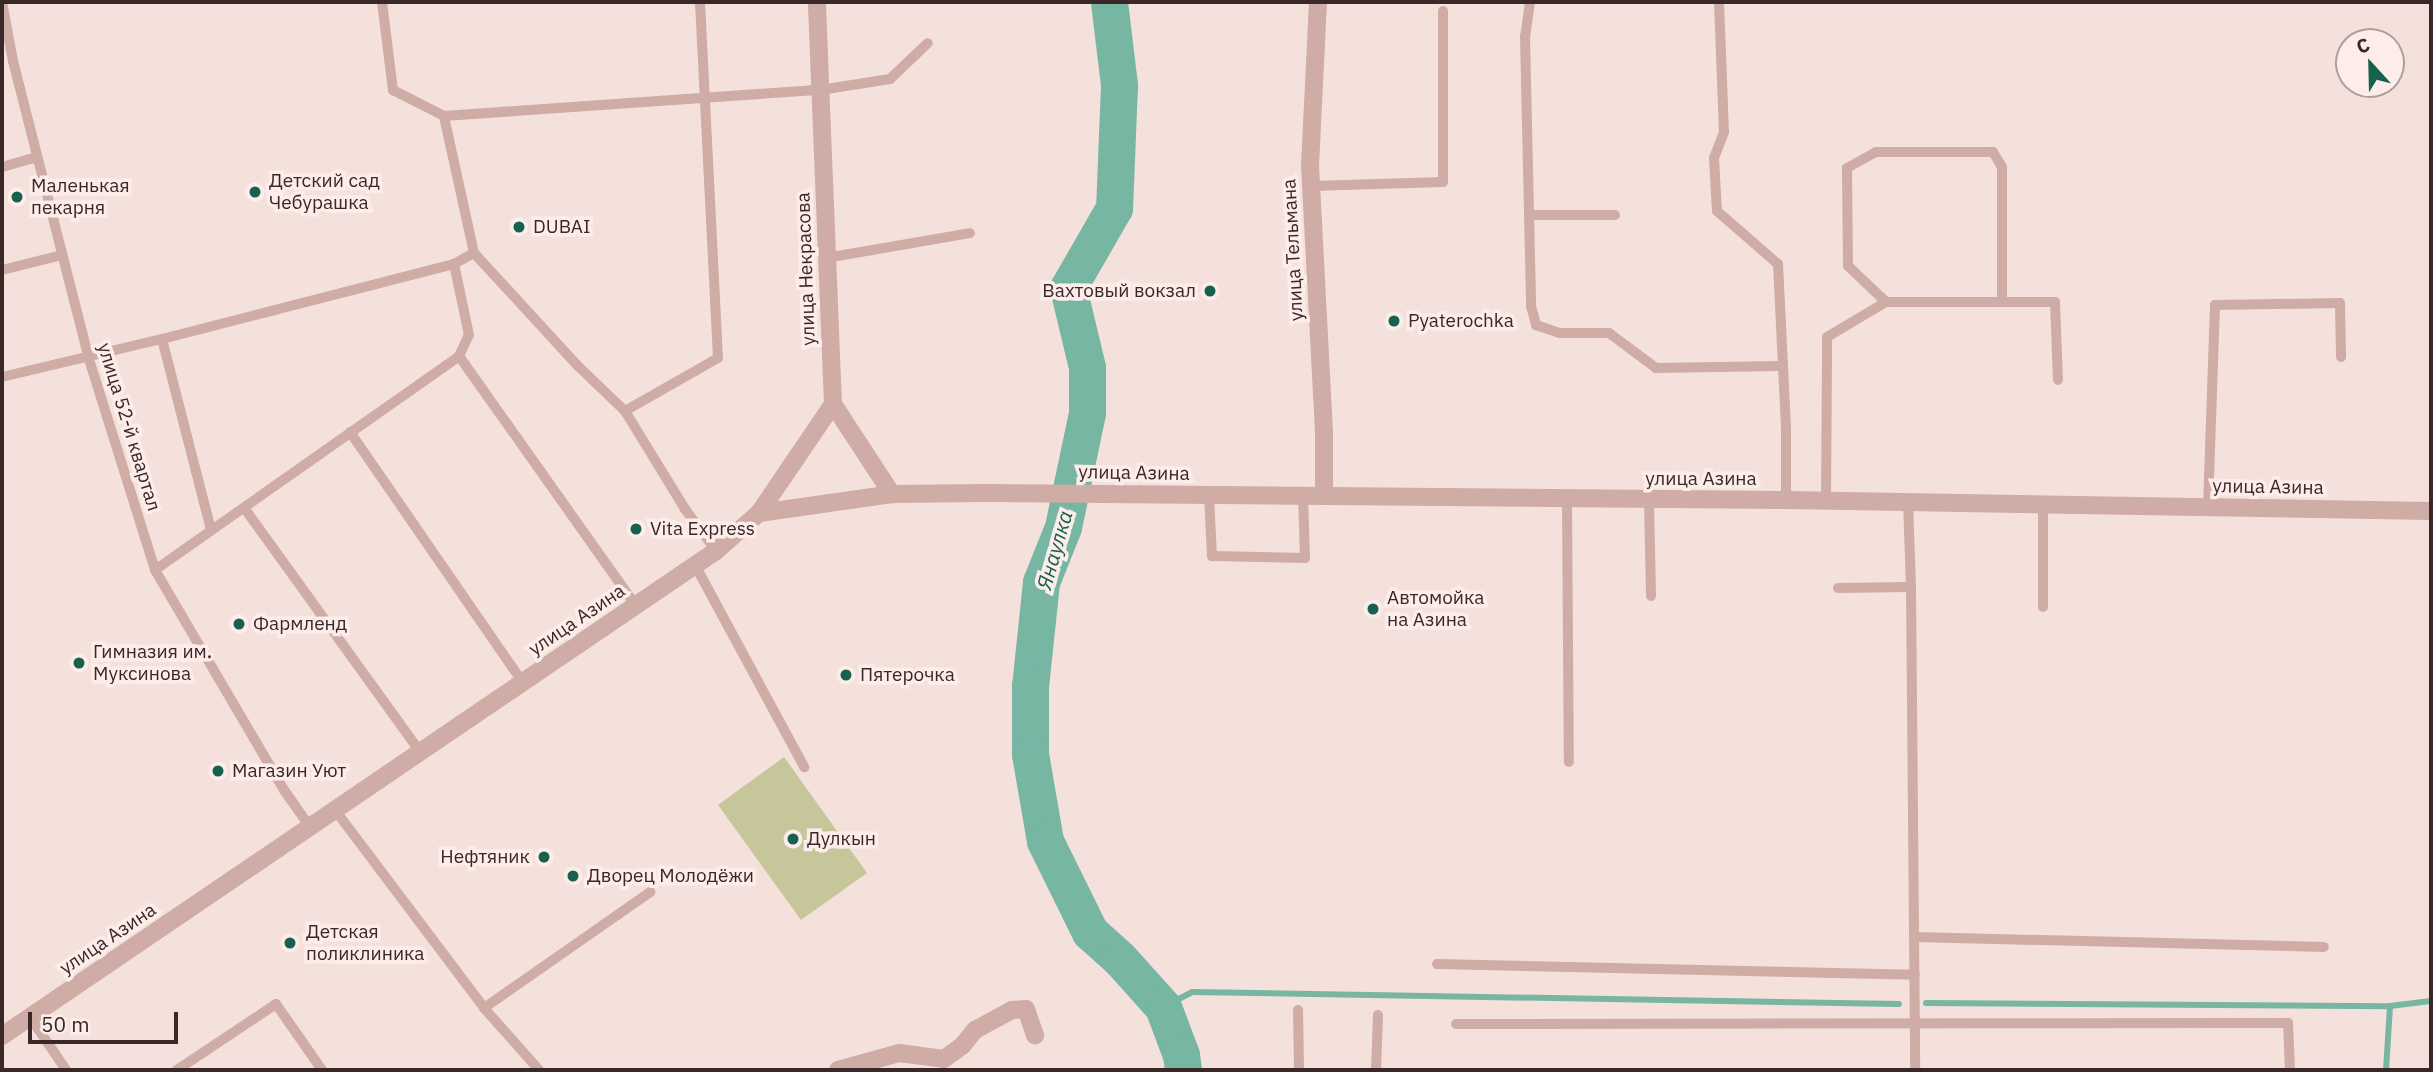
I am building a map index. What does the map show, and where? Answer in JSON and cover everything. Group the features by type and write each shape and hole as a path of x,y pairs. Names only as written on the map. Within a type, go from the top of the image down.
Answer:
{"street":[{"name":"улица Некрасова","path":"817,2 832,404"},
{"name":"улица Тельмана","path":"1318,2 1310,165 1324,432 1324,496"},
{"path":"759,513 832,404 892,494"},
{"name":"улица Азина","path":"2,1036 716,551 759,513 892,494 987,493 1649,501 1826,500 2431,511"},
{"path":"838,1070 899,1053 944,1059 962,1046 975,1030 1012,1010 1026,1009 1035,1035"}],"lane":[{"path":"382,2 393,90 444,116 820,90 890,79 928,43"},
{"path":"625,411 718,358 700,2"},
{"path":"1530,2 1525,36 1531,306 1536,325 1559,333 1609,333 1656,368 1781,366"},
{"path":"1719,2 1724,132 1714,158 1717,211 1778,264 1786,429 1786,500"},
{"name":"улица 52-й квартал","path":"2,9 88,356 155,570 284,790 310,827"},
{"path":"1312,186 1443,182 1443,11"},
{"path":"2,64 13,61"},
{"path":"444,116 474,253 578,366 625,411 685,509 716,551"},
{"path":"1886,302 1848,266 1847,168 1876,152 1993,152 2002,167 2002,301"},
{"path":"2,166 37,157"},
{"path":"1529,215 1615,215"},
{"path":"827,258 970,233"},
{"path":"2,377 454,264 474,253"},
{"path":"2,270 62,255"},
{"path":"155,570 459,356 469,335 454,264"},
{"path":"1826,500 1827,337 1886,302 2055,302 2057,380"},
{"path":"2208,506 2216,305 2340,303 2342,357"},
{"path":"162,339 211,530"},
{"path":"459,356 636,606"},
{"path":"350,432 523,683"},
{"path":"1209,495 1212,556 1305,558 1303,496"},
{"path":"1567,500 1569,762"},
{"path":"1649,501 1651,596"},
{"path":"1908,502 1915,1070"},
{"path":"2043,503 2043,607"},
{"path":"245,509 420,752"},
{"path":"695,565 804,767"},
{"path":"1838,588 1911,587"},
{"path":"335,810 484,1008 539,1070"},
{"path":"484,1008 650,892"},
{"path":"1914,937 2324,947"},
{"path":"1437,964 1914,975"},
{"path":"177,1070 276,1004 322,1070"},
{"path":"1298,1010 1299,1070"},
{"path":"1376,1070 1378,1015"},
{"path":"30,1017 66,1070"},
{"path":"1456,1024 2288,1023 2290,1070"}],"green space":[{"name":"Дулкын","path":"784,757 867,873 801,920 718,805"}],"waterway":[{"name":"Янаулка","path":"1109,2 1119,85 1114,208 1068,288 1087,367 1087,413 1063,527 1041,582 1030,686 1030,754 1045,841 1090,932 1120,959 1163,1007 1181,1055 1183,1070"},
{"path":"1163,1007 1192,992 1899,1004"},
{"path":"1926,1003 2390,1006 2431,1001"},
{"path":"2386,1070 2390,1006"}],"place":[{"name":"Детский сад Чебурашка","path":"255,192"},
{"name":"Маленькая пекарня","path":"17,197"},
{"name":"DUBAI","path":"519,227"},
{"name":"Вахтовый вокзал","path":"1210,291"},
{"name":"Pyaterochka","path":"1394,321"},
{"name":"Vita Express","path":"636,529"},
{"name":"Автомойка на Азина","path":"1373,609"},
{"name":"Фармленд","path":"239,624"},
{"name":"Гимназия им. Муксинова","path":"79,663"},
{"name":"Пятерочка","path":"846,675"},
{"name":"Магазин Уют","path":"218,771"},
{"name":"Дулкын","path":"793,839"},
{"name":"Нефтяник","path":"544,857"},
{"name":"Дворец Молодёжи","path":"573,876"},
{"name":"Детская поликлиника","path":"290,943"}]}
